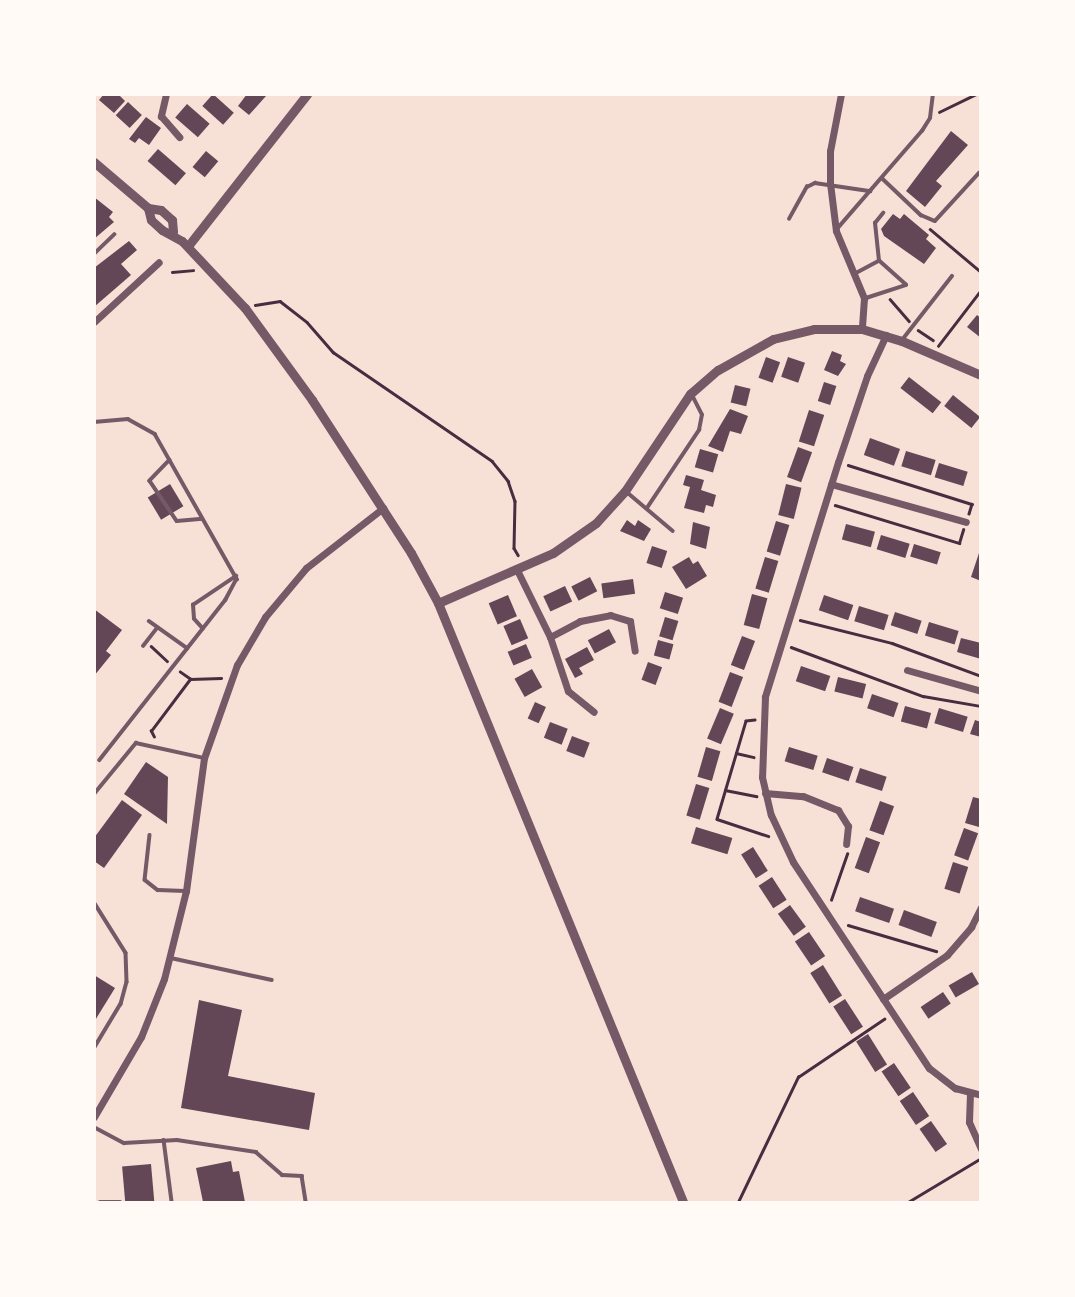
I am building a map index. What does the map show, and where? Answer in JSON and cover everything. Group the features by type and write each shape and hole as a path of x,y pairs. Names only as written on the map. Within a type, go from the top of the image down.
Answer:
{"street":[{"path":"188,246 307,94"},
{"path":"841,94 830,151 830,183 835,231 856,272 864,299 862,329"},
{"path":"161,96 161,116 179,136"},
{"path":"94,162 148,208 156,225 173,232 188,246 245,308 383,509 438,603 684,1202"},
{"path":"148,208 161,210 172,220 173,232"},
{"path":"94,322 159,262"},
{"path":"438,603 521,568 580,536 625,491 690,394 734,359 773,339 814,328 862,329 886,335 981,376"},
{"path":"886,335 867,376 790,617 761,719 761,758 766,795 780,838 826,913 934,1073 970,1093 981,1095"},
{"path":"831,484 966,522"},
{"path":"94,1117 150,1018 171,958 186,891 204,758 232,677 253,636 289,586 383,509"},
{"path":"521,568 550,637 568,691 594,712"},
{"path":"550,637 580,621 610,615 630,621 635,651"},
{"path":"907,670 981,691"},
{"path":"766,795 803,796 838,810 848,826 846,844"},
{"path":"883,999 947,955 971,927 981,907"},
{"path":"970,1093 969,1122 981,1149"}],"lane":[{"path":"835,231 922,131 932,112 933,94"},
{"path":"882,178 921,215 935,221 979,173"},
{"path":"789,219 807,187 830,183 870,191"},
{"path":"864,299 906,285 879,261 875,223 883,212"},
{"path":"94,254 114,234"},
{"path":"856,272 879,261"},
{"path":"901,341 953,276"},
{"path":"647,509 701,423 700,408 690,394"},
{"path":"94,422 128,419 142,424 155,434 236,576 233,590 100,760"},
{"path":"170,460 150,481 177,521 202,519"},
{"path":"625,491 673,531"},
{"path":"203,629 192,613 195,601 236,576"},
{"path":"149,621 187,648"},
{"path":"143,646 156,628"},
{"path":"94,794 136,743 204,758"},
{"path":"150,835 144,867 150,886 186,891"},
{"path":"94,902 126,953 127,982 121,1004 94,1048"},
{"path":"171,958 272,980"},
{"path":"94,1127 124,1143 164,1140 256,1152 282,1175 302,1176 306,1202"},
{"path":"164,1140 172,1202"},
{"path":"100,1202 120,1202"}],"path":[{"path":"932,112 944,112 976,94"},
{"path":"172,272 192,271 204,263"},
{"path":"933,355 981,290"},
{"path":"245,308 281,301 307,321 333,352 492,461 509,481 515,501 514,548 521,568"},
{"path":"790,617 892,643 981,676"},
{"path":"146,642 190,679 232,677"},
{"path":"782,645 859,669 874,680 923,696 981,706"},
{"path":"161,749 151,731 190,679"},
{"path":"761,719 746,721 716,819 780,838"},
{"path":"736,753 761,758"},
{"path":"725,790 766,795"},
{"path":"826,913 846,844"},
{"path":"832,921 947,955"},
{"path":"738,1202 798,1077 892,1013"},
{"path":"908,1202 981,1158"}],"building":[{"path":"104,94 118,94 125,101 114,113 99,100"},
{"path":"213,94 234,113 223,125 202,106"},
{"path":"247,94 266,96 249,115 238,106"},
{"path":"128,102 142,115 130,128 116,115"},
{"path":"187,104 210,124 198,137 175,118"},
{"path":"146,117 161,128 149,145 139,138 135,143 129,139"},
{"path":"951,131 968,145 936,181 942,186 925,207 906,191"},
{"path":"158,149 186,173 175,185 148,161"},
{"path":"206,151 218,161 205,177 193,167"},
{"path":"94,197 113,212 109,217 114,222 94,239"},
{"path":"893,214 900,219 904,214 929,235 926,239 936,248 924,264 884,236 881,229"},
{"path":"129,241 137,250 121,264 131,275 94,307 94,268"},
{"path":"977,315 981,318 981,338 967,327"},
{"path":"832,351 842,355 840,361 846,364 838,376 824,370"},
{"path":"766,357 780,362 773,383 758,378"},
{"path":"788,357 805,363 798,383 781,377"},
{"path":"909,377 941,402 933,413 900,388"},
{"path":"824,382 836,386 830,405 818,401"},
{"path":"735,385 751,389 746,406 731,402"},
{"path":"953,395 980,417 971,428 944,406"},
{"path":"730,409 748,416 741,434 730,431 723,452 708,446"},
{"path":"809,410 824,415 814,446 799,441"},
{"path":"870,438 900,449 894,466 864,455"},
{"path":"798,447 812,452 801,482 787,477"},
{"path":"700,449 718,454 713,473 695,467"},
{"path":"906,451 936,460 931,475 901,466"},
{"path":"939,463 968,472 963,486 935,477"},
{"path":"686,475 704,480 701,490 716,495 713,507 706,505 704,513 684,508 690,487 683,485"},
{"path":"170,484 183,506 161,520 148,497"},
{"path":"786,484 802,488 794,519 778,515"},
{"path":"627,520 635,526 638,520 651,529 644,541 620,531"},
{"path":"776,521 789,525 780,556 767,552"},
{"path":"693,522 710,527 706,549 690,544"},
{"path":"846,524 875,532 871,547 842,539"},
{"path":"881,535 910,544 905,558 877,549"},
{"path":"914,544 941,552 937,565 910,556"},
{"path":"652,546 667,551 662,568 646,563"},
{"path":"981,551 981,581 971,577"},
{"path":"689,557 693,564 698,561 707,576 686,589 672,567"},
{"path":"765,557 778,561 769,593 755,589"},
{"path":"590,577 597,591 579,601 571,587"},
{"path":"633,579 635,594 603,598 601,583"},
{"path":"565,586 572,601 550,612 543,596"},
{"path":"665,592 683,598 678,614 660,608"},
{"path":"752,594 767,598 759,629 744,625"},
{"path":"508,595 517,616 498,624 489,603"},
{"path":"824,595 853,605 848,620 819,610"},
{"path":"859,606 889,615 884,630 854,621"},
{"path":"94,609 122,630 106,651 111,655 94,676"},
{"path":"895,612 922,621 917,634 891,625"},
{"path":"665,617 678,621 673,640 659,636"},
{"path":"520,619 528,638 512,645 503,626"},
{"path":"929,622 959,631 955,644 925,635"},
{"path":"609,629 616,642 595,654 588,640"},
{"path":"742,636 755,641 744,670 731,665"},
{"path":"961,638 981,643 981,659 957,652"},
{"path":"658,640 673,644 669,660 654,655"},
{"path":"526,644 532,658 513,666 508,652"},
{"path":"587,647 594,660 579,668 583,674 575,678 565,659"},
{"path":"648,662 662,667 656,685 642,680"},
{"path":"801,666 830,676 825,691 796,681"},
{"path":"532,669 542,687 525,697 515,679"},
{"path":"730,672 743,677 732,707 719,702"},
{"path":"838,677 866,684 863,699 834,692"},
{"path":"872,694 898,703 894,717 867,708"},
{"path":"535,702 546,707 539,723 528,718"},
{"path":"905,706 931,713 927,728 901,721"},
{"path":"720,708 734,714 721,744 707,738"},
{"path":"939,708 968,717 963,732 934,723"},
{"path":"975,720 981,722 981,737 970,734"},
{"path":"550,722 568,729 562,745 544,738"},
{"path":"572,736 590,743 584,758 566,751"},
{"path":"706,747 720,751 712,781 697,777"},
{"path":"789,747 818,756 813,770 785,761"},
{"path":"827,758 853,767 849,781 822,772"},
{"path":"146,762 168,777 167,824 124,794"},
{"path":"860,768 887,777 882,791 855,782"},
{"path":"696,784 709,788 700,820 686,816"},
{"path":"973,797 981,799 979,827 965,823"},
{"path":"122,800 142,815 104,868 94,861 94,838"},
{"path":"880,801 894,806 883,835 869,830"},
{"path":"696,827 732,838 727,854 691,843"},
{"path":"964,828 978,833 968,860 954,855"},
{"path":"866,837 880,842 869,873 855,868"},
{"path":"753,847 768,871 756,878 741,854"},
{"path":"953,862 968,867 960,894 944,889"},
{"path":"772,877 787,900 773,908 759,886"},
{"path":"860,897 894,909 889,923 855,911"},
{"path":"790,905 806,927 794,936 778,914"},
{"path":"904,910 937,922 931,937 899,925"},
{"path":"809,932 825,956 811,966 795,942"},
{"path":"823,965 842,996 829,1003 810,973"},
{"path":"972,972 979,984 956,998 949,986"},
{"path":"94,975 115,988 94,1022"},
{"path":"943,992 951,1004 928,1019 921,1007"},
{"path":"845,999 863,1027 851,1034 833,1007"},
{"path":"199,1000 242,1010 228,1076 315,1093 309,1130 181,1108"},
{"path":"868,1034 887,1065 875,1072 856,1041"},
{"path":"894,1063 911,1088 898,1096 882,1071"},
{"path":"913,1092 929,1116 916,1125 900,1101"},
{"path":"931,1121 947,1144 936,1152 920,1129"},
{"path":"231,1161 233,1172 239,1171 245,1202 203,1202 196,1168"},
{"path":"151,1164 154,1202 125,1202 122,1167"}]}
